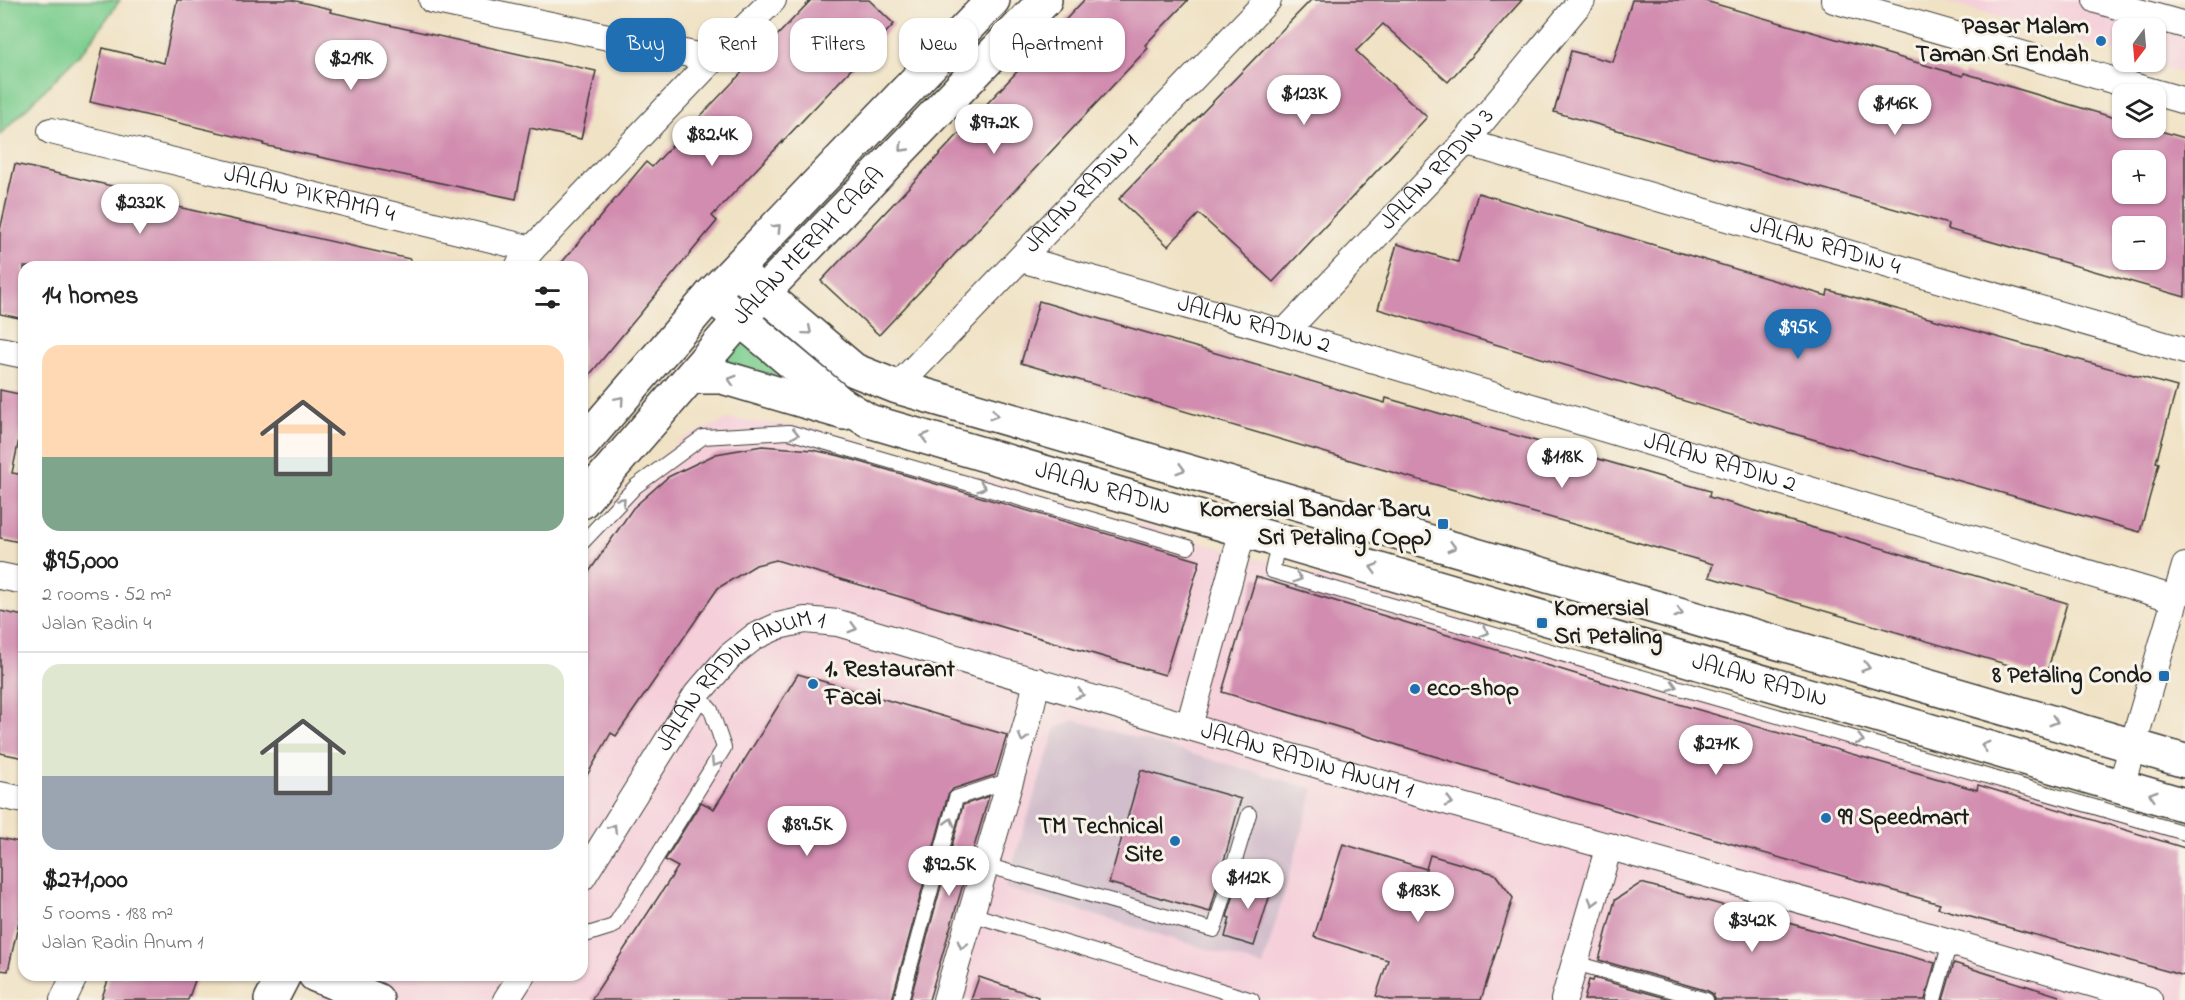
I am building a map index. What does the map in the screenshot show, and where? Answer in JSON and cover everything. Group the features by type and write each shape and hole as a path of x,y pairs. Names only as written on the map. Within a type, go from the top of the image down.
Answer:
{"street":[{"path":"432,0 698,56"},
{"path":"755,18 773,0"},
{"name":"JALAN MERAH CAGA","path":"588,438 711,296 993,0"},
{"name":"JALAN MERAH CAGA","path":"588,494 763,293 1045,0"},
{"name":"JALAN RADIN 1","path":"897,387 1268,0"},
{"name":"JALAN RADIN 3","path":"1284,333 1465,141 1582,0"},
{"path":"1834,0 2185,101"},
{"path":"2096,0 2185,25"},
{"path":"525,258 701,72"},
{"name":"JALAN PIKRAMA 4","path":"51,131 525,258"},
{"name":"JALAN RADIN 4","path":"1465,141 2185,351"},
{"name":"JALAN RADIN 2","path":"1021,259 1284,333 2175,599"},
{"name":"JALAN RADIN","path":"736,270 854,370 897,387 2185,760"},
{"name":"JALAN RADIN","path":"711,296 840,403 869,421 2185,805"},
{"path":"0,350 18,354"},
{"path":"691,377 722,377 869,421"},
{"path":"1189,726 1254,490"},
{"path":"2121,786 2185,566"},
{"path":"0,576 18,580"},
{"name":"JALAN RADIN ANUM 1","path":"588,868 697,694 730,656 754,637 778,626 806,620 838,623 1352,775 2149,1000"},
{"path":"946,1000 1038,681"},
{"path":"0,795 18,799"},
{"path":"1564,1000 1609,846"},
{"path":"63,1000 72,981"},
{"path":"249,1000 256,981"},
{"path":"272,1000 281,981"},
{"path":"330,981 377,1000"},
{"path":"506,1000 518,981"}],"lane":[{"path":"588,537 636,486 703,437 789,432 1188,547"},
{"path":"1157,538 1166,507"},
{"path":"1279,540 1272,571 2185,833"},
{"path":"588,934 614,926 724,748 711,710 697,694"},
{"path":"902,1000 956,798 1010,780"},
{"path":"985,865 1214,930 1249,814"},
{"path":"971,914 1252,1000"},
{"path":"1934,1000 1950,942"},
{"path":"1575,963 1706,1000"}],"shaded area":[{"name":"Pasar Malam Taman Sri Endah","path":"1939,0 2163,0 2185,7 2185,73 2166,68 2166,18 2112,18 2112,51"},
{"path":"728,419 817,428 2185,834 2185,1000 318,1000 326,981 588,981 588,541 626,487 685,437"},
{"path":"1074,720 1314,789 1263,966 1005,888 1056,728"}],"green space":[{"path":"0,0 120,0 85,49 0,135"},
{"path":"742,327 809,385 716,360"}],"building":[{"path":"177,0 292,0 331,9 330,12 596,71 581,139 530,128 516,199 263,145 264,143 90,102 103,48 164,63"},
{"path":"811,0 869,0 894,24 887,31 887,18 794,18"},
{"path":"1084,0 1188,0 1145,45 1148,48 879,335 821,281 1017,72 1125,72 1125,18 1067,18"},
{"path":"1311,0 1522,0 1448,82 1383,24 1356,51 1427,117 1273,282 1199,214 1168,246 1119,199"},
{"path":"1632,0 1702,0 2112,117 2112,138 2166,138 2166,133 2185,138 2185,297 1947,229 1948,224 1554,112 1571,51 1613,62"},
{"path":"790,22 790,72 848,72 712,216 717,221 588,377 588,261 563,261 646,162 652,167 742,72 778,72 778,35"},
{"path":"15,164 165,198 164,204 410,259 410,261 18,261 18,318 0,314 0,230"},
{"path":"1478,193 1827,296 1828,290 2177,387 2156,462 2159,463 2140,532 1791,433 1378,309 1397,244 1458,262"},
{"path":"1039,301 1385,403 1386,398 1710,491 1709,497 2067,603 2046,676 1709,577 1713,564 1021,363"},
{"path":"0,390 18,394 18,444 12,473 18,474 18,542 0,538"},
{"path":"762,446 813,450 1200,561 1165,675 776,560 756,565 718,588 616,736 611,733 588,773 588,573 633,508 668,477 716,454"},
{"path":"1256,577 1609,684 1977,790 1978,785 2185,848 2185,976 1938,908 1940,904 1573,798 1222,692"},
{"path":"0,611 18,615 18,757 0,753"},
{"path":"798,674 1007,735 995,775 953,789 948,795 892,1000 591,1000 678,867 665,860 701,802 714,809"},
{"name":"TM Technical Site","path":"1141,770 1241,799 1210,912 1109,883"},
{"path":"989,796 929,1000 910,1000 963,805"},
{"path":"0,838 18,842 18,926 8,971 0,970"},
{"path":"1343,844 1426,869 1430,855 1495,874 1513,898 1481,1000 1390,1000 1376,996 1388,960 1314,937"},
{"path":"1240,875 1273,885 1254,946 1225,937 1230,918 1227,917"},
{"path":"1641,883 1935,963 1925,1000 1715,1000 1713,994 1708,991 1599,960 1615,900"},
{"path":"1954,963 2059,996 2059,1000 1943,1000"},
{"path":"979,977 1038,997 1037,1000 971,1000"},
{"path":"1594,978 1673,1000 1584,1000 1589,980 1593,981"},
{"path":"108,981 195,981 188,1000 101,1000"}],"place":[{"name":"Pasar Malam Taman Sri Endah","path":"2101,41"},
{"name":"Komersial Bandar Baru Sri Petaling (Opp)","path":"1443,524"},
{"name":"Komersial Sri Petaling","path":"1542,623"},
{"name":"8 Petaling Condo","path":"2164,676"},
{"name":"1. Restaurant Facai","path":"813,684"},
{"name":"eco-shop","path":"1415,689"},
{"name":"99 Speedmart","path":"1826,818"},
{"name":"TM Technical Site","path":"1175,841"}]}
